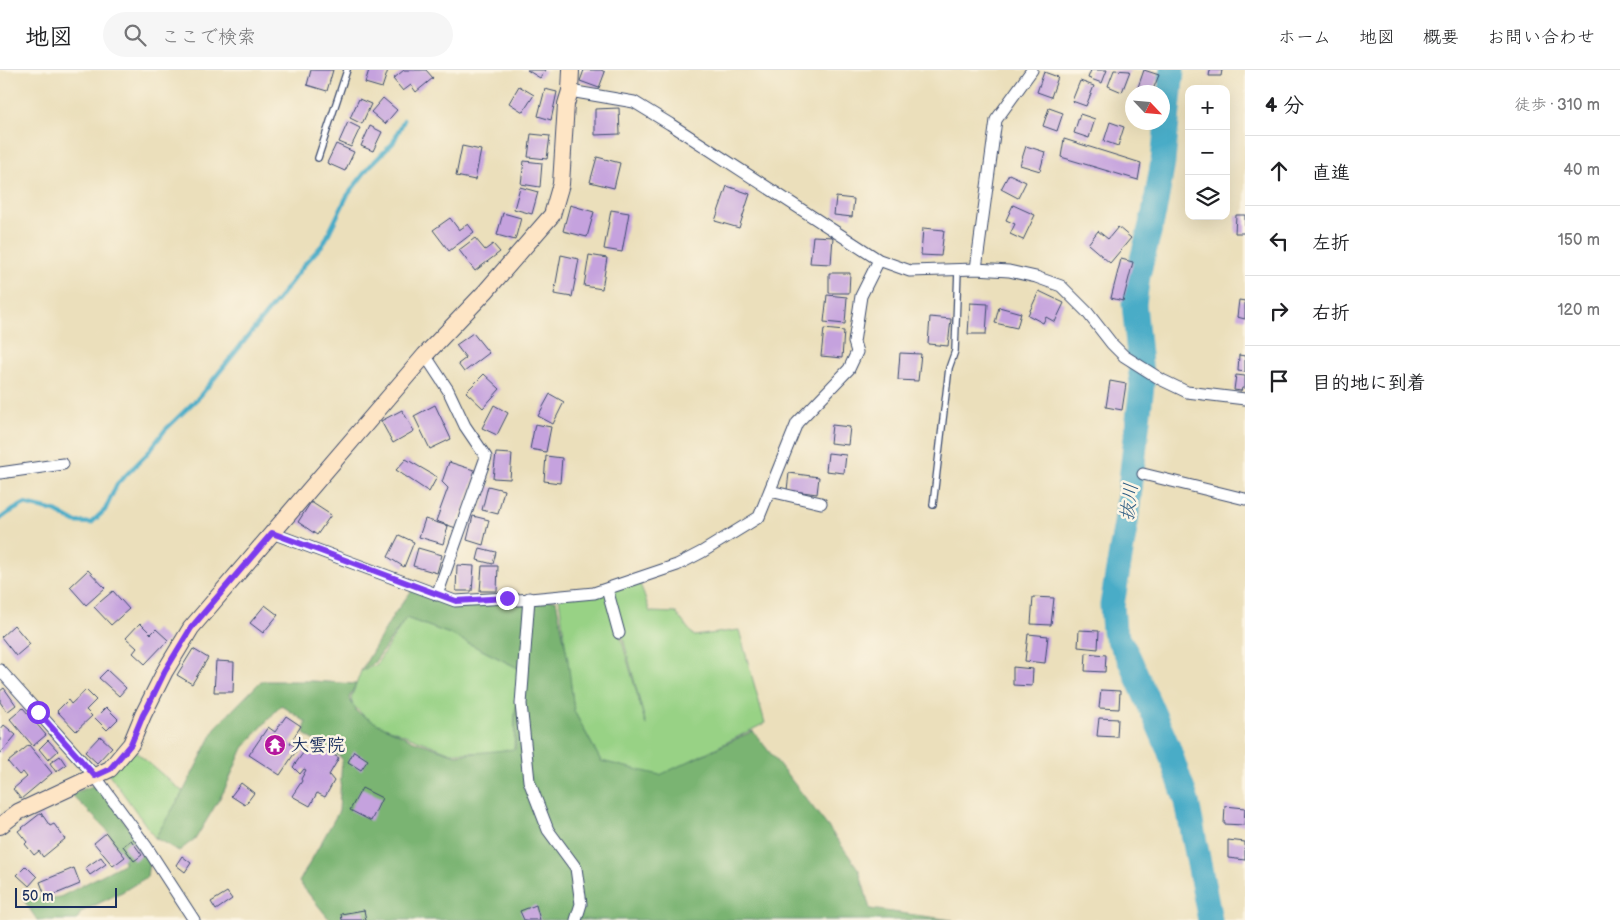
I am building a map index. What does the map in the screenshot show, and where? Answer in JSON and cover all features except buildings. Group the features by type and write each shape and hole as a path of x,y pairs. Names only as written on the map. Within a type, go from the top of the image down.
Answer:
{"street":[{"path":"976,269 996,120 1032,70"},
{"path":"0,826 18,812 110,769 131,744 165,671 191,628 425,355 486,291 552,215 561,184 566,104 570,91 570,71"},
{"path":"570,91 634,102 879,260 910,271 976,269 1008,271 1036,277 1062,286 1124,356 1162,380 1187,392 1245,399"},
{"path":"272,533 456,601 507,598 519,600 594,593 677,565 759,517 798,423 849,369 857,352 854,342 861,296 879,260"},
{"path":"425,355 448,390 465,426 486,457 437,595"},
{"path":"0,473 63,464"},
{"path":"1143,474 1245,499"},
{"path":"770,491 821,503"},
{"path":"607,588 619,633"},
{"path":"530,598 521,704 529,781 548,830 576,868 581,904 576,920"},
{"path":"0,670 95,776 146,846 194,920"}],"lane":[{"path":"318,158 347,70"},
{"path":"933,505 949,368 954,351 958,270"}],"green space":[{"path":"639,581 650,612 676,613 694,636 739,630 765,723 660,776 601,761 574,711 559,598 607,589 646,725 610,589"},
{"path":"413,589 461,603 556,600 568,660 574,711 601,761 660,775 753,731 829,828 859,870 870,909 953,920 330,920 299,882 339,811 342,758 304,734 306,722 281,705 243,748 224,791 196,838 179,851 155,838 183,792 216,727 261,681 313,681 356,684 349,698 357,712 414,741 456,755 515,749 515,712 522,670 450,634 406,618 374,663 361,671 394,614"},
{"path":"406,618 450,634 522,670 515,714 514,752 451,753 377,724 364,716 353,705 351,698 361,671 376,665"},
{"path":"130,747 183,792 155,838 107,771"},
{"path":"100,783 149,861 147,877 122,892 81,912 77,920 37,920 23,899 28,895 44,899 60,897 125,863 107,830 71,794"}],"waterway":[{"name":"抜川","path":"1172,70 1163,162 1154,213 1138,275 1134,304 1142,385 1126,523 1112,605 1114,631 1128,656 1168,747 1187,802 1210,920"},
{"path":"0,519 24,504 55,511 75,522 91,523 105,510 117,484 147,454 165,430 200,396 304,265 324,243 347,196 368,168 393,143 404,120"}],"place":[{"name":"大雲院","path":"275,745"}],"route":[{"path":"38,712 95,776 110,769 131,744 165,671 191,628 272,533 456,601 507,598"}]}
